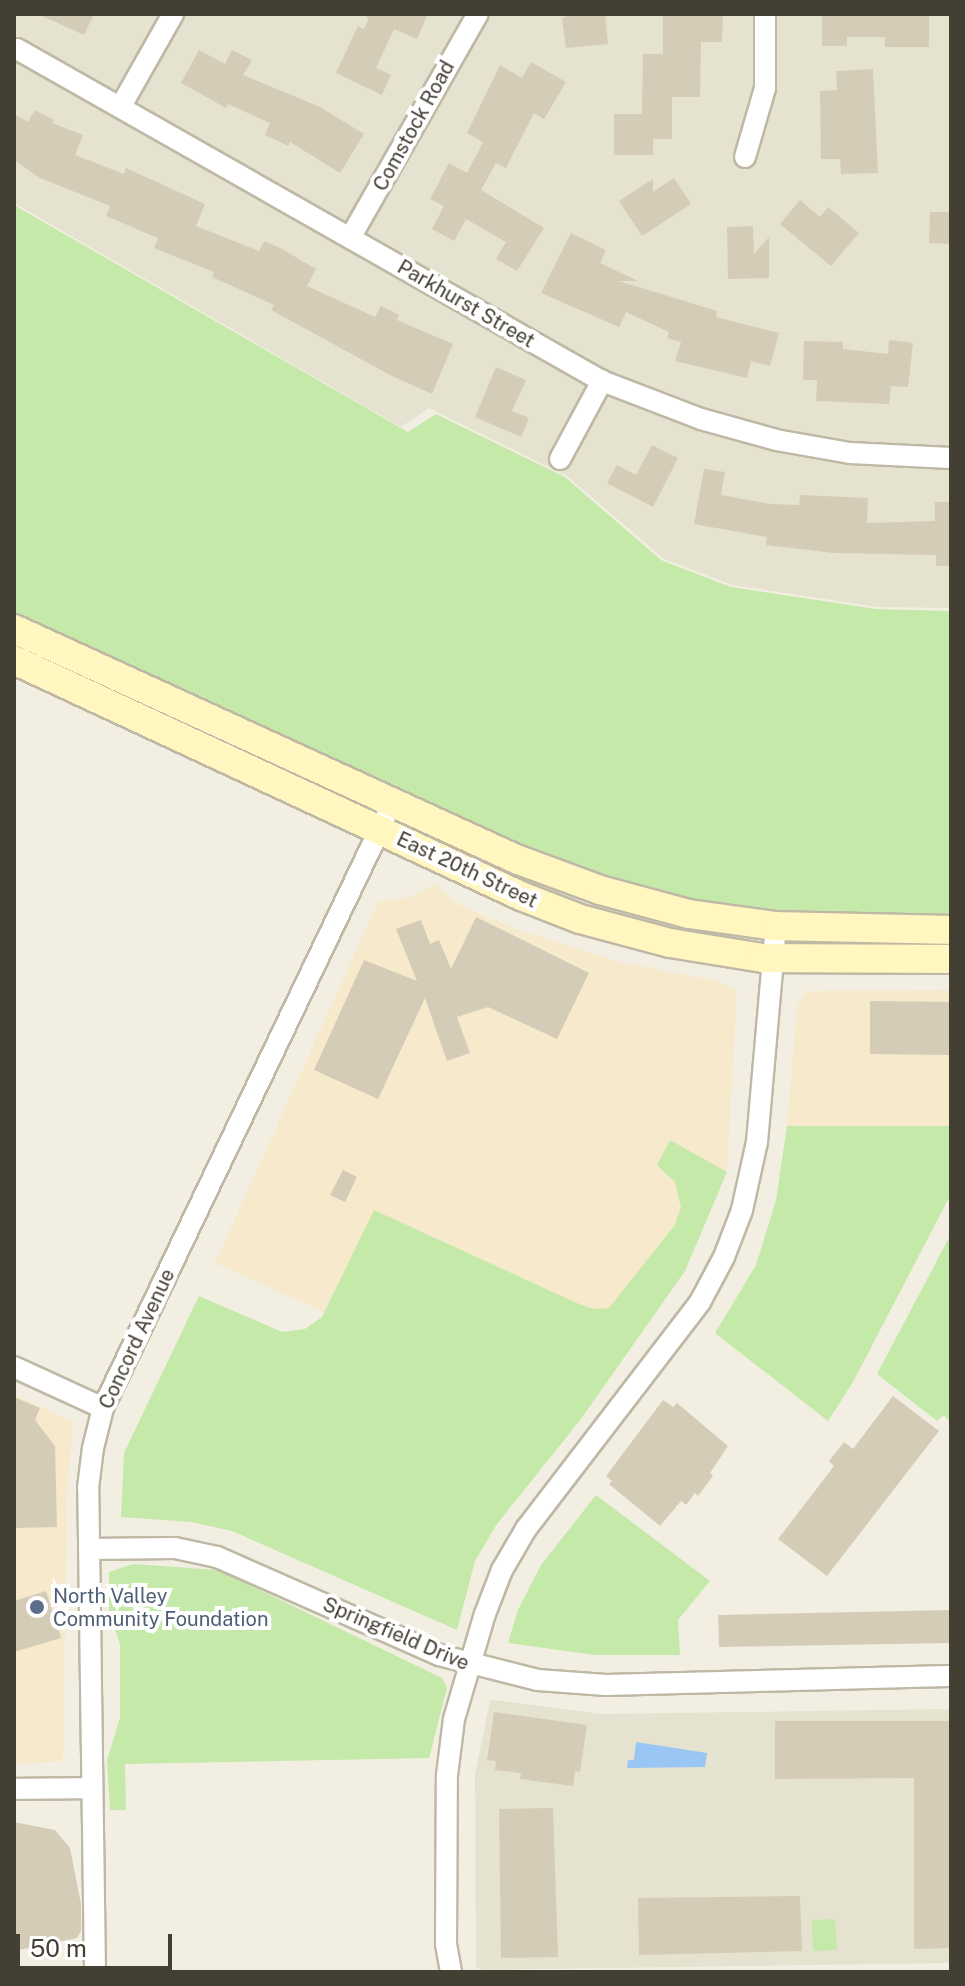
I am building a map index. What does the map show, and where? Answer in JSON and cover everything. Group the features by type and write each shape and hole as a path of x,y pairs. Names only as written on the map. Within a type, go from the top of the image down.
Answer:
{"street":[{"path":"121,106 173,14"},
{"name":"Comstock Road","path":"350,238 478,14"},
{"path":"745,157 765,88 765,14"},
{"name":"Parkhurst Street","path":"17,49 602,381 701,419 776,440 850,453 951,458"},
{"path":"560,459 602,381"},
{"name":"East 20th Street","path":"14,629 516,859 600,890 689,914 776,926 951,930"},
{"name":"East 20th Street","path":"14,660 521,896 580,919 670,943 773,958 951,959"},
{"name":"Concord Avenue","path":"95,1972 88,1488 103,1408 392,803"},
{"path":"451,1972 446,1944 447,1775 454,1719 492,1592 513,1549 700,1302 724,1257 742,1210 757,1142 776,926"},
{"path":"14,1367 103,1408"},
{"name":"Springfield Drive","path":"89,1549 175,1548 217,1557 407,1642 470,1665 538,1680 595,1684 951,1676"},
{"path":"14,1789 92,1788"}],"shaded area":[{"path":"14,14 951,14 951,608 877,607 732,585 664,559 567,476 429,408 401,427 14,203"},
{"path":"435,884 457,904 515,929 615,961 717,981 737,990 727,1172 670,1141 681,1208 674,1226 609,1308 593,1309 579,1304 374,1211 324,1312 215,1263 378,902 410,897"},
{"path":"951,990 951,1126 787,1126 797,1007 804,994 810,991"},
{"path":"14,1395 73,1422 67,1495 63,1761 14,1764"},
{"path":"490,1701 601,1714 951,1709 951,1963 481,1970 476,1967 475,1775"}],"green space":[{"path":"14,205 408,432 436,414 565,477 661,560 731,587 876,609 951,611 951,917 798,915 711,905 569,864 14,624"},
{"path":"787,1126 951,1126 951,1194 853,1382 828,1421 715,1333 756,1265 776,1200"},
{"path":"670,1140 727,1172 685,1271 581,1419 497,1524 475,1561 457,1630 232,1531 191,1522 121,1517 124,1453 199,1296 282,1332 305,1329 322,1317 374,1210 579,1304 593,1309 609,1308 674,1226 681,1208 675,1182 657,1165"},
{"path":"951,1234 951,1423 944,1415 937,1421 877,1374"},
{"path":"596,1495 710,1581 678,1620 680,1655 595,1655 508,1643 518,1610 541,1565"},
{"path":"133,1564 218,1570 442,1678 447,1688 429,1758 125,1764 126,1810 110,1810 107,1760 120,1718 120,1644 109,1611 109,1572"},
{"path":"835,1919 837,1950 813,1951 812,1920"}],"water":[{"path":"636,1742 707,1753 705,1767 627,1768 628,1760 634,1760"}],"building":[{"path":"38,14 94,14 84,35"},
{"path":"361,14 428,14 417,39 394,29 376,68 391,75 382,95 336,73 358,26 364,29 369,18"},
{"path":"575,14 605,14 608,44 566,48 562,18"},
{"path":"663,14 723,14 722,42 701,42 700,97 672,97 672,139 653,139 653,155 614,155 614,114 642,114 643,54 663,54"},
{"path":"822,14 929,14 929,47 885,47 885,37 847,37 847,46 822,46"},
{"path":"199,50 225,64 232,50 252,60 243,75 320,107 364,134 340,173 290,142 288,146 265,135 270,123 228,104 226,108 181,83"},
{"path":"531,62 566,82 544,119 534,113 506,168 496,163 481,190 544,228 517,271 496,259 506,242 466,219 454,241 432,229 444,206 430,199 449,163 467,173 483,142 467,133 500,65 522,78"},
{"path":"873,69 878,173 841,174 840,159 821,159 820,91 837,90 836,71"},
{"path":"35,110 54,120 52,123 83,135 75,155 124,174 126,168 205,204 196,226 259,251 264,241 282,249 316,269 307,286 375,317 381,306 399,315 397,320 453,344 432,394 390,375 271,310 274,305 212,277 214,272 154,248 158,238 106,216 110,206 40,178 14,160 14,114 28,122"},
{"path":"674,178 691,204 642,236 619,201 653,179 653,192"},
{"path":"800,200 820,217 828,207 859,233 831,266 780,224"},
{"path":"930,212 951,212 951,244 929,243"},
{"path":"753,226 754,254 769,237 769,278 728,279 727,227"},
{"path":"571,233 606,250 600,263 638,281 619,281 717,311 716,317 779,333 770,366 751,361 747,378 675,361 681,342 667,338 669,332 626,312 619,327 541,293"},
{"path":"889,340 913,343 908,387 891,386 889,404 816,401 817,380 803,380 804,341 843,342 843,349 888,354"},
{"path":"496,367 526,380 512,411 529,418 521,437 475,417"},
{"path":"652,445 678,458 653,507 607,483 617,465 636,475"},
{"path":"704,469 725,472 721,495 770,504 799,505 800,495 868,498 867,523 935,521 935,502 951,502 951,566 936,566 936,555 834,553 766,545 767,537 694,524"},
{"path":"476,917 589,973 557,1039 488,1007 457,1017 470,1053 447,1061 425,998 378,1099 314,1070 364,960 417,981 396,929 421,920 430,944 439,940 451,969"},
{"path":"870,1001 951,1002 951,1055 870,1054"},
{"path":"343,1170 357,1177 345,1202 330,1195"},
{"path":"893,1396 939,1431 827,1576 778,1539 834,1466 829,1461 844,1442 853,1449"},
{"path":"14,1397 40,1408 35,1420 55,1446 57,1527 15,1528"},
{"path":"663,1400 673,1407 677,1403 728,1446 710,1473 713,1476 698,1496 695,1493 686,1505 681,1501 660,1526 609,1484 612,1481 606,1476"},
{"path":"46,1591 61,1638 14,1652 14,1601"},
{"path":"951,1610 951,1643 719,1647 718,1615"},
{"path":"494,1712 587,1725 580,1772 575,1771 573,1786 520,1779 521,1773 495,1770 496,1761 487,1760"},
{"path":"775,1721 951,1721 951,1948 914,1949 914,1778 775,1779"},
{"path":"553,1808 558,1957 501,1958 499,1809"},
{"path":"14,1822 55,1830 70,1848 81,1904 81,1931 77,1938 14,1951"},
{"path":"800,1896 802,1951 639,1955 638,1898"}],"place":[{"name":"North Valley Community Foundation","path":"37,1607"}]}
